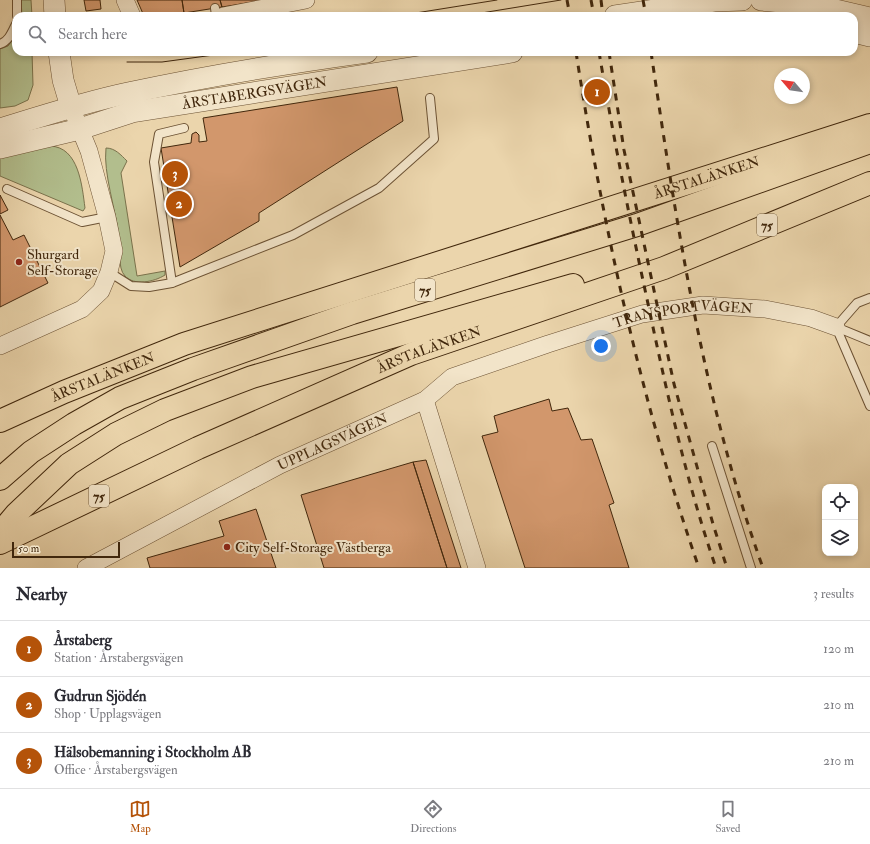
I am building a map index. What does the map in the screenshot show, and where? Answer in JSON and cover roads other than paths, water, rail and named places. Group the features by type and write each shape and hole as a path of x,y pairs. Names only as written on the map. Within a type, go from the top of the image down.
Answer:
{"highway":[{"name":"ÅRSTALÄNKEN","path":"0,422 64,392 184,344 870,125"},
{"name":"75","path":"0,479 30,452 74,424 120,398 193,369 352,313 637,225 870,142"},
{"name":"ÅRSTALÄNKEN","path":"0,543 198,448 411,354 664,268 870,183"},
{"name":"75","path":"0,533 16,514 69,464 116,434 165,410 252,377 566,286 664,268"}],"street":[{"path":"54,0 55,12"},
{"path":"125,0 130,12"},
{"path":"642,12 714,1 742,0"},
{"path":"760,0 814,5 841,12"},
{"path":"224,12 296,1"},
{"path":"858,18 870,36"},
{"path":"0,346 82,309 101,291 109,272 114,251 107,217 89,151 71,107 62,75 60,56"},
{"name":"ÅRSTABERGSVÄGEN","path":"0,128 71,107 128,93 285,63 337,56"},
{"name":"ÅRSTABERGSVÄGEN","path":"0,148 80,129 132,112 487,56"},
{"name":"TRANSPORTVÄGEN","path":"425,400 452,377 642,314 703,305 758,308 811,318 836,327"},
{"path":"425,400 477,568"},
{"name":"UPPLAGSVÄGEN","path":"86,568 280,465 425,400"}],"lane":[{"path":"17,0 17,12"},
{"path":"0,44 5,42 12,32"},
{"path":"109,272 131,286 149,287 172,283 293,235 379,188 434,138 430,98"},
{"path":"172,283 154,162 159,134 184,128"},
{"path":"7,189 82,222 107,217"},
{"path":"836,327 857,303 870,298"},
{"path":"836,327 870,341"},
{"path":"836,327 870,406"},
{"path":"712,446 751,568"}],"tram line":[{"path":"422,12 497,0"},
{"path":"488,12 561,0"},
{"path":"127,62 162,62 206,56"}],"railway":[{"path":"567,0 569,12"},
{"path":"591,0 593,12"},
{"path":"601,0 602,12"},
{"path":"643,0 645,12"},
{"path":"577,56 598,183 626,313 659,442 699,568"},
{"path":"600,56 628,206 669,401 695,502 716,568"},
{"path":"610,56 624,150 674,384 713,524 727,568"},
{"path":"652,56 671,183 694,313 724,442 742,505 763,568"}],"place":[{"name":"Årstaberg","path":"597,92"},
{"name":"Hälsobemanning i Stockholm AB","path":"175,174"},
{"name":"Gudrun Sjödén","path":"179,204"},
{"name":"Shurgard Self-Storage","path":"19,262"},
{"name":"City Self-Storage Västberga","path":"227,547"}]}
